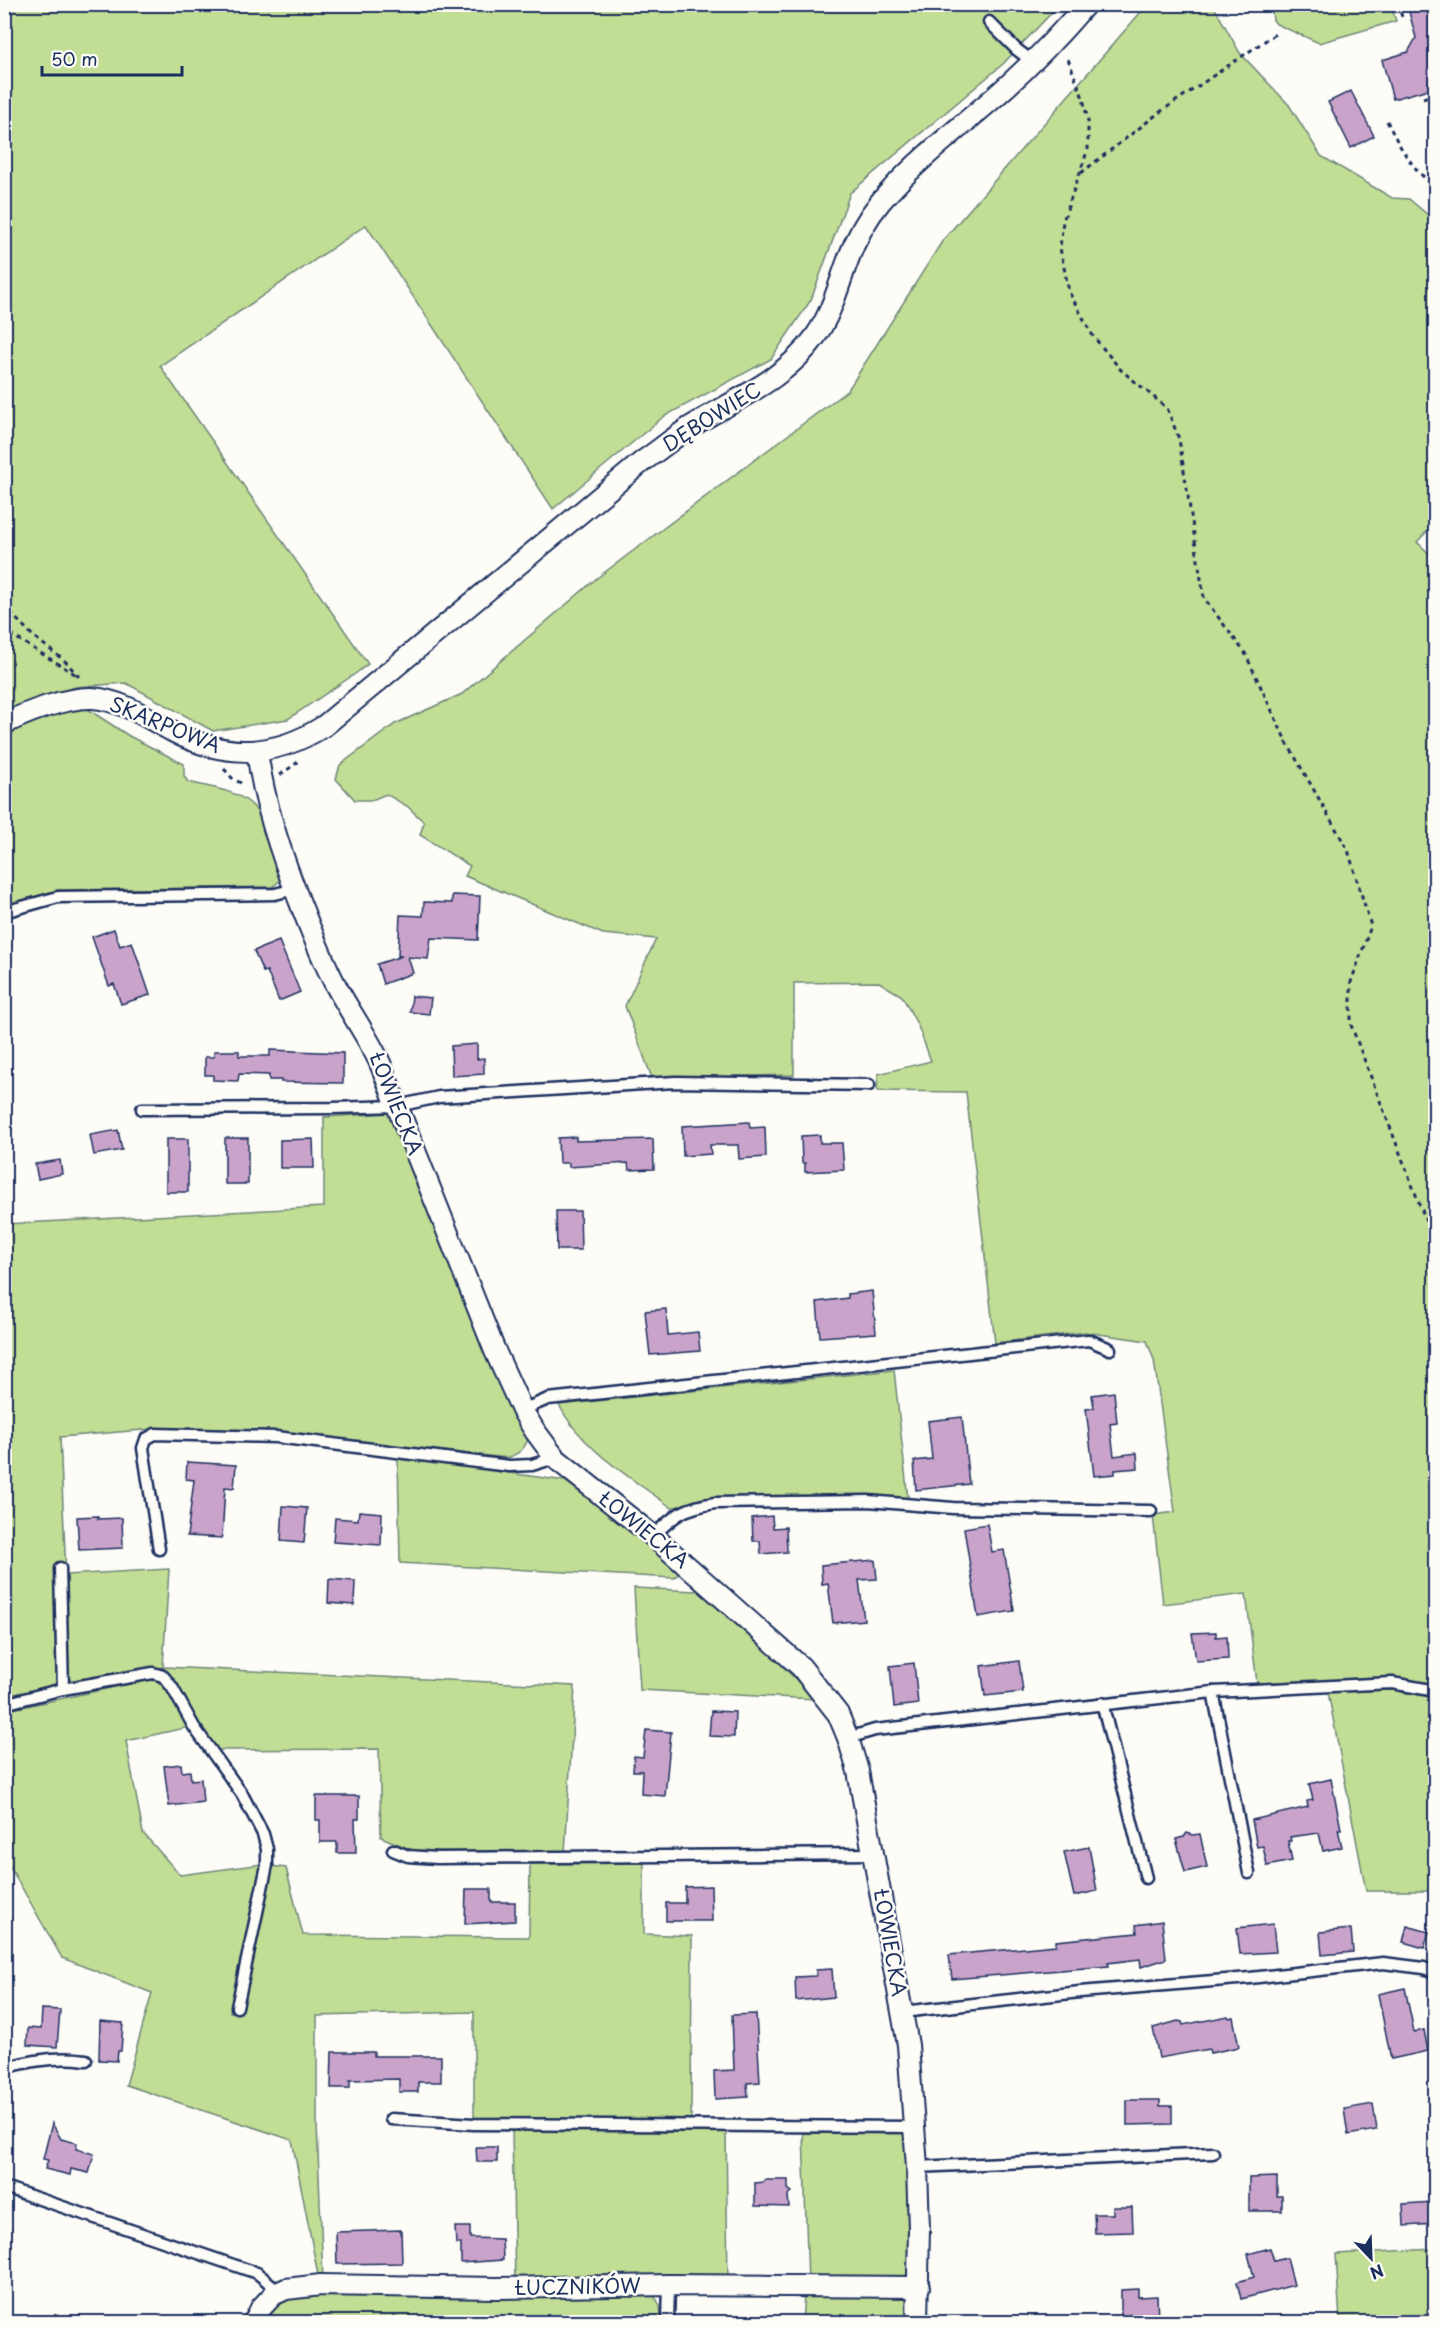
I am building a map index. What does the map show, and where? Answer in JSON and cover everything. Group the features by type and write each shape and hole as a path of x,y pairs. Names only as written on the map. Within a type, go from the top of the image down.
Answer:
{"street":[{"name":"DĘBOWIEC","path":"257,751 297,742 324,726 643,461 687,430 782,373 815,337 825,320 835,300 853,247 879,204 904,176 1033,62 1086,4"},
{"name":"SKARPOWA","path":"4,724 67,701 91,698 131,709 195,742 225,750 257,751"},
{"name":"ŁOWIECKA","path":"257,751 261,783 269,816 295,889 327,968 369,1039 495,1352 522,1410 555,1458 653,1536 801,1667 838,1714 858,1771 908,2045 917,2167 919,2287 917,2322"},
{"name":"ŁUCZNIKÓW","path":"279,2291 321,2285 496,2288 669,2285 919,2287"},
{"path":"254,2322 267,2301 279,2291"}],"lane":[{"path":"989,22 1016,50 1033,62"},
{"path":"4,912 58,897 275,894 295,889"},
{"path":"142,1109 397,1106 440,1097 675,1082 869,1085"},
{"path":"522,1410 548,1399 1077,1341 1089,1340 1110,1349"},
{"path":"159,1549 143,1448 146,1439 155,1434 276,1437 509,1466 532,1465 555,1458"},
{"path":"653,1536 672,1516 698,1506 715,1503 868,1501 953,1509 1151,1511"},
{"path":"60,1568 63,1689"},
{"path":"4,1704 63,1689 153,1673 163,1676 172,1687 194,1727 253,1814 267,1849 267,1865 237,2007"},
{"path":"848,1738 875,1730 1213,1692 1392,1683 1436,1691"},
{"path":"1213,1692 1249,1873"},
{"path":"1102,1703 1146,1878"},
{"path":"393,1850 408,1856 437,1858 873,1854"},
{"path":"902,2012 1080,1992 1250,1978 1383,1963 1424,1968 1436,1973"},
{"path":"4,2068 44,2059 66,2057 86,2060"},
{"path":"391,2119 474,2124 914,2127"},
{"path":"917,2167 1214,2153"},
{"path":"4,2187 257,2273 279,2291"},
{"path":"668,2322 669,2285"}],"path":[{"path":"1398,4 1402,17"},
{"path":"1080,173 1136,130 1275,34"},
{"path":"1068,59 1083,98 1088,121 1088,149 1063,221 1060,248 1070,292 1093,336 1121,370 1167,408 1179,439 1204,598 1245,653 1286,741 1348,850 1371,926 1351,982 1352,1025 1434,1242 1436,1266"},
{"path":"1423,98 1436,94"},
{"path":"1387,121 1396,141 1421,177 1436,187"},
{"path":"4,606 33,636 66,662 81,679 91,698"},
{"path":"4,627 18,639 81,679"}],"green space":[{"path":"4,5 1059,5 1003,64 850,193 811,300 771,359 663,417 553,509 366,225 160,366 368,664 288,719 213,731 126,683 75,687 5,713"},
{"path":"1147,5 1213,5 1240,53 1289,105 1321,156 1392,198 1409,199 1435,221 1435,523 1417,542 1436,560 1435,1687 1389,1679 1257,1683 1246,1594 1163,1604 1153,1515 1175,1512 1154,1360 1147,1341 1085,1332 995,1343 966,1092 877,1091 878,1074 931,1061 918,1026 902,996 879,982 794,983 794,1075 652,1078 625,1006 656,939 603,934 465,876 470,866 420,835 424,822 407,806 386,794 372,800 355,800 336,779 340,765 395,724 462,694 597,578 848,390 943,240"},
{"path":"1271,5 1391,5 1396,21 1319,43 1276,24 1273,20"},
{"path":"86,708 129,736 184,764 184,776 188,782 231,793 253,806 266,830 281,880 272,887 57,890 5,906 5,732 61,711"},
{"path":"392,1113 513,1409 528,1439 521,1451 508,1458 278,1433 154,1429 60,1437 66,1575 169,1569 163,1667 73,1682 69,1679 59,1680 57,1685 5,1697 5,1224 324,1207 324,1117"},
{"path":"894,1370 908,1499 746,1497 699,1500 672,1508 625,1475 595,1450 569,1421 559,1405"},
{"path":"398,1457 565,1481 634,1532 680,1572 674,1578 400,1563"},
{"path":"634,1588 695,1591 700,1588 753,1636 815,1699 640,1690"},
{"path":"163,1667 575,1686 565,1853 415,1851 381,1837 379,1749 215,1750 197,1725"},
{"path":"152,1679 159,1682 169,1692 189,1727 126,1741 143,1833 180,1875 263,1864 230,2012 241,2013 271,1866 286,1868 303,1935 529,1937 530,1864 644,1863 644,1934 692,1936 691,2122 474,2120 474,2012 317,2016 317,2125 323,2279 319,2280 292,2140 126,2085 152,1993 62,1958 5,1858 4,1711"},
{"path":"1393,1690 1435,1698 1435,1891 1366,1891 1328,1692"},
{"path":"512,2130 726,2132 728,2283 515,2284"},
{"path":"803,2133 905,2133 910,2281 808,2283"},
{"path":"1435,2249 1435,2322 1340,2322 1336,2254"},
{"path":"650,2293 660,2306 661,2322 326,2322 261,2319 282,2294"},
{"path":"906,2293 912,2298 911,2322 802,2322 804,2294"}],"building":[{"path":"1407,4 1436,4 1436,87 1393,99 1382,60 1408,52 1416,38"},
{"path":"1351,91 1374,136 1351,148 1328,102"},
{"path":"452,895 480,896 478,940 431,938 428,959 408,957 413,973 383,984 377,964 402,956 398,956 400,915 423,916 424,902 452,903"},
{"path":"114,929 120,946 132,942 150,995 121,1004 114,984 109,986 92,937"},
{"path":"279,941 300,992 279,1001 267,971 263,972 254,951"},
{"path":"412,996 431,998 429,1014 410,1012"},
{"path":"477,1044 477,1059 484,1058 484,1074 452,1076 451,1046"},
{"path":"270,1050 343,1053 343,1083 281,1082 281,1080 269,1080 269,1075 239,1074 238,1081 213,1080 213,1075 205,1075 205,1057 214,1057 214,1051 239,1051 239,1056 270,1056"},
{"path":"749,1122 750,1128 765,1127 766,1157 739,1159 738,1145 710,1145 711,1154 683,1156 682,1126"},
{"path":"118,1130 122,1150 94,1155 90,1135"},
{"path":"820,1135 820,1143 842,1143 844,1170 805,1172 805,1163 802,1163 801,1136"},
{"path":"576,1137 576,1141 653,1139 654,1169 629,1170 628,1163 569,1167 569,1163 559,1163 558,1138"},
{"path":"225,1138 248,1138 248,1184 225,1184"},
{"path":"166,1139 188,1139 188,1192 166,1192"},
{"path":"313,1139 314,1168 280,1168 280,1140"},
{"path":"60,1160 62,1174 38,1179 35,1164"},
{"path":"556,1211 580,1211 581,1250 557,1250"},
{"path":"872,1291 876,1333 820,1337 817,1302 848,1298 848,1294"},
{"path":"666,1309 668,1335 698,1332 700,1351 650,1355 645,1311"},
{"path":"1114,1392 1117,1423 1110,1424 1114,1456 1137,1453 1138,1468 1115,1470 1115,1474 1094,1476 1086,1409 1094,1408 1092,1395"},
{"path":"962,1417 969,1484 916,1490 914,1461 932,1459 928,1421"},
{"path":"187,1462 236,1465 234,1488 225,1487 222,1538 187,1536 194,1480 186,1479"},
{"path":"283,1506 307,1508 304,1543 281,1541"},
{"path":"359,1511 382,1513 381,1545 333,1542 335,1518 358,1520"},
{"path":"98,1516 98,1519 122,1518 123,1548 79,1550 77,1517"},
{"path":"772,1516 773,1528 786,1527 787,1552 761,1554 760,1541 753,1541 752,1518"},
{"path":"987,1524 992,1552 1004,1550 1014,1611 978,1617 964,1528"},
{"path":"875,1560 877,1579 859,1580 864,1620 833,1623 828,1583 822,1584 821,1565"},
{"path":"329,1579 355,1581 354,1605 328,1603"},
{"path":"1216,1632 1216,1637 1227,1636 1228,1659 1196,1661 1192,1633"},
{"path":"1019,1661 1023,1692 985,1696 981,1666"},
{"path":"914,1663 918,1704 894,1707 890,1666"},
{"path":"711,1711 735,1712 734,1737 709,1736"},
{"path":"646,1730 671,1732 665,1796 641,1794 642,1771 633,1771 634,1756 643,1757"},
{"path":"181,1764 182,1772 190,1771 191,1780 201,1779 203,1802 169,1806 164,1766"},
{"path":"1331,1779 1341,1829 1338,1829 1342,1847 1323,1851 1319,1833 1290,1837 1291,1841 1288,1841 1292,1861 1267,1866 1263,1846 1257,1847 1252,1820 1308,1807 1307,1801 1313,1800 1309,1784"},
{"path":"316,1796 359,1796 359,1819 355,1819 356,1853 337,1853 337,1842 320,1842 320,1820 316,1820"},
{"path":"1187,1833 1200,1834 1207,1867 1185,1872 1176,1839 1184,1837"},
{"path":"1089,1847 1097,1891 1074,1896 1064,1852"},
{"path":"711,1886 712,1921 666,1921 666,1903 685,1903 685,1887"},
{"path":"466,1889 491,1889 491,1902 515,1902 515,1921 465,1924"},
{"path":"1162,1921 1166,1959 1141,1967 1140,1959 1108,1963 1109,1966 952,1979 949,1955 1056,1945 1056,1941 1137,1933 1136,1925"},
{"path":"1273,1924 1276,1952 1240,1954 1237,1928"},
{"path":"1407,1926 1429,1932 1424,1948 1403,1942"},
{"path":"1351,1929 1353,1952 1322,1955 1320,1932"},
{"path":"832,1969 834,1997 796,2001 795,1977 816,1976 816,1970"},
{"path":"1405,1988 1414,2032 1424,2030 1428,2051 1391,2059 1378,1994"},
{"path":"42,2009 60,2010 57,2047 27,2045 28,2028 41,2029"},
{"path":"756,2014 760,2082 747,2083 748,2097 715,2099 714,2071 734,2070 732,2015"},
{"path":"1233,2017 1239,2047 1210,2053 1209,2049 1159,2058 1153,2028 1178,2021 1183,2025"},
{"path":"100,2021 123,2023 121,2051 118,2051 117,2061 99,2060"},
{"path":"332,2052 374,2052 374,2056 441,2056 441,2082 418,2082 418,2092 399,2092 399,2079 350,2080 350,2088 331,2088"},
{"path":"1127,2100 1160,2100 1160,2106 1172,2106 1172,2124 1127,2125"},
{"path":"1373,2104 1377,2130 1348,2135 1344,2109"},
{"path":"52,2123 61,2139 77,2143 76,2149 94,2154 89,2173 71,2169 70,2175 45,2169 48,2160 43,2159"},
{"path":"476,2147 497,2147 497,2162 477,2162"},
{"path":"1277,2177 1277,2196 1282,2196 1282,2211 1249,2211 1249,2178"},
{"path":"764,2180 788,2180 788,2189 792,2192 788,2195 789,2207 755,2206 755,2183 764,2182"},
{"path":"1434,2202 1436,2224 1404,2226 1403,2204"},
{"path":"1113,2207 1132,2207 1133,2232 1095,2233 1094,2214 1113,2214"},
{"path":"455,2227 470,2227 470,2238 502,2239 503,2260 461,2263 461,2244 456,2244"},
{"path":"401,2230 402,2263 337,2264 336,2232"},
{"path":"1270,2248 1274,2261 1287,2258 1294,2285 1241,2299 1237,2282 1254,2277 1248,2254"},
{"path":"1138,2289 1138,2297 1157,2296 1158,2322 1121,2322 1121,2290"}]}
